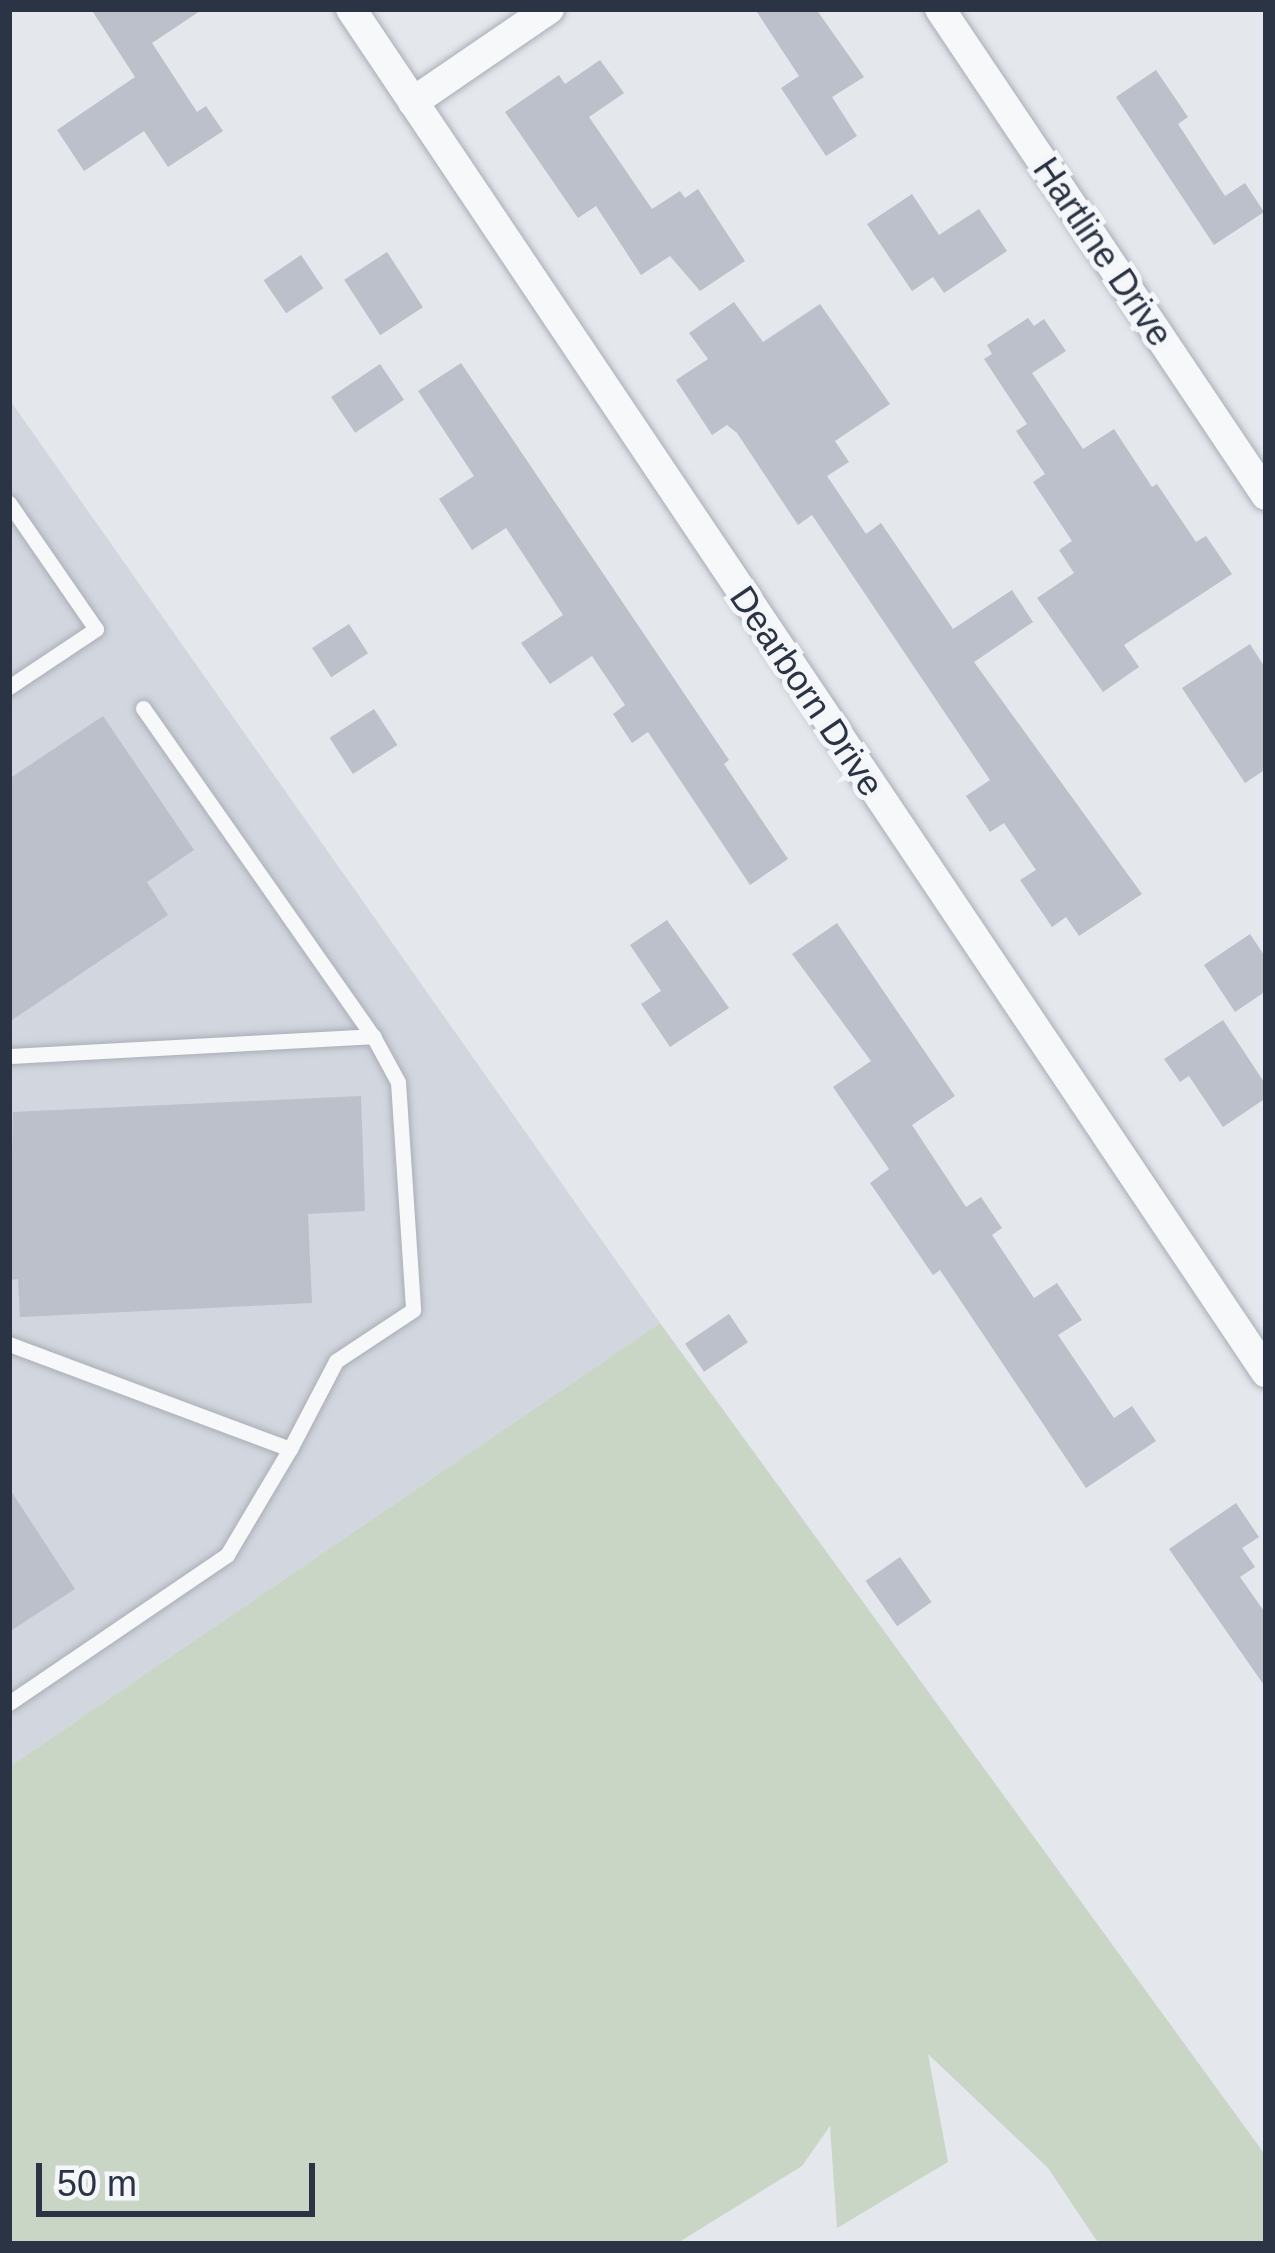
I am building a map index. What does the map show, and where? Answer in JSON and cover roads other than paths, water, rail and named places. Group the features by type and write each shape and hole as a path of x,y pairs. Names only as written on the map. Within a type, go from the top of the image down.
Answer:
{"street":[{"name":"Dearborn Drive","path":"351,9 1266,1372"},
{"path":"413,102 548,9"},
{"name":"Hartline Drive","path":"940,9 1266,494"}],"lane":[{"path":"9,503 96,629 9,688"},
{"path":"9,1703 227,1555 336,1361 413,1310 398,1082 374,1036 143,708"},
{"path":"9,1056 374,1036"},
{"path":"9,1344 290,1449"}]}
